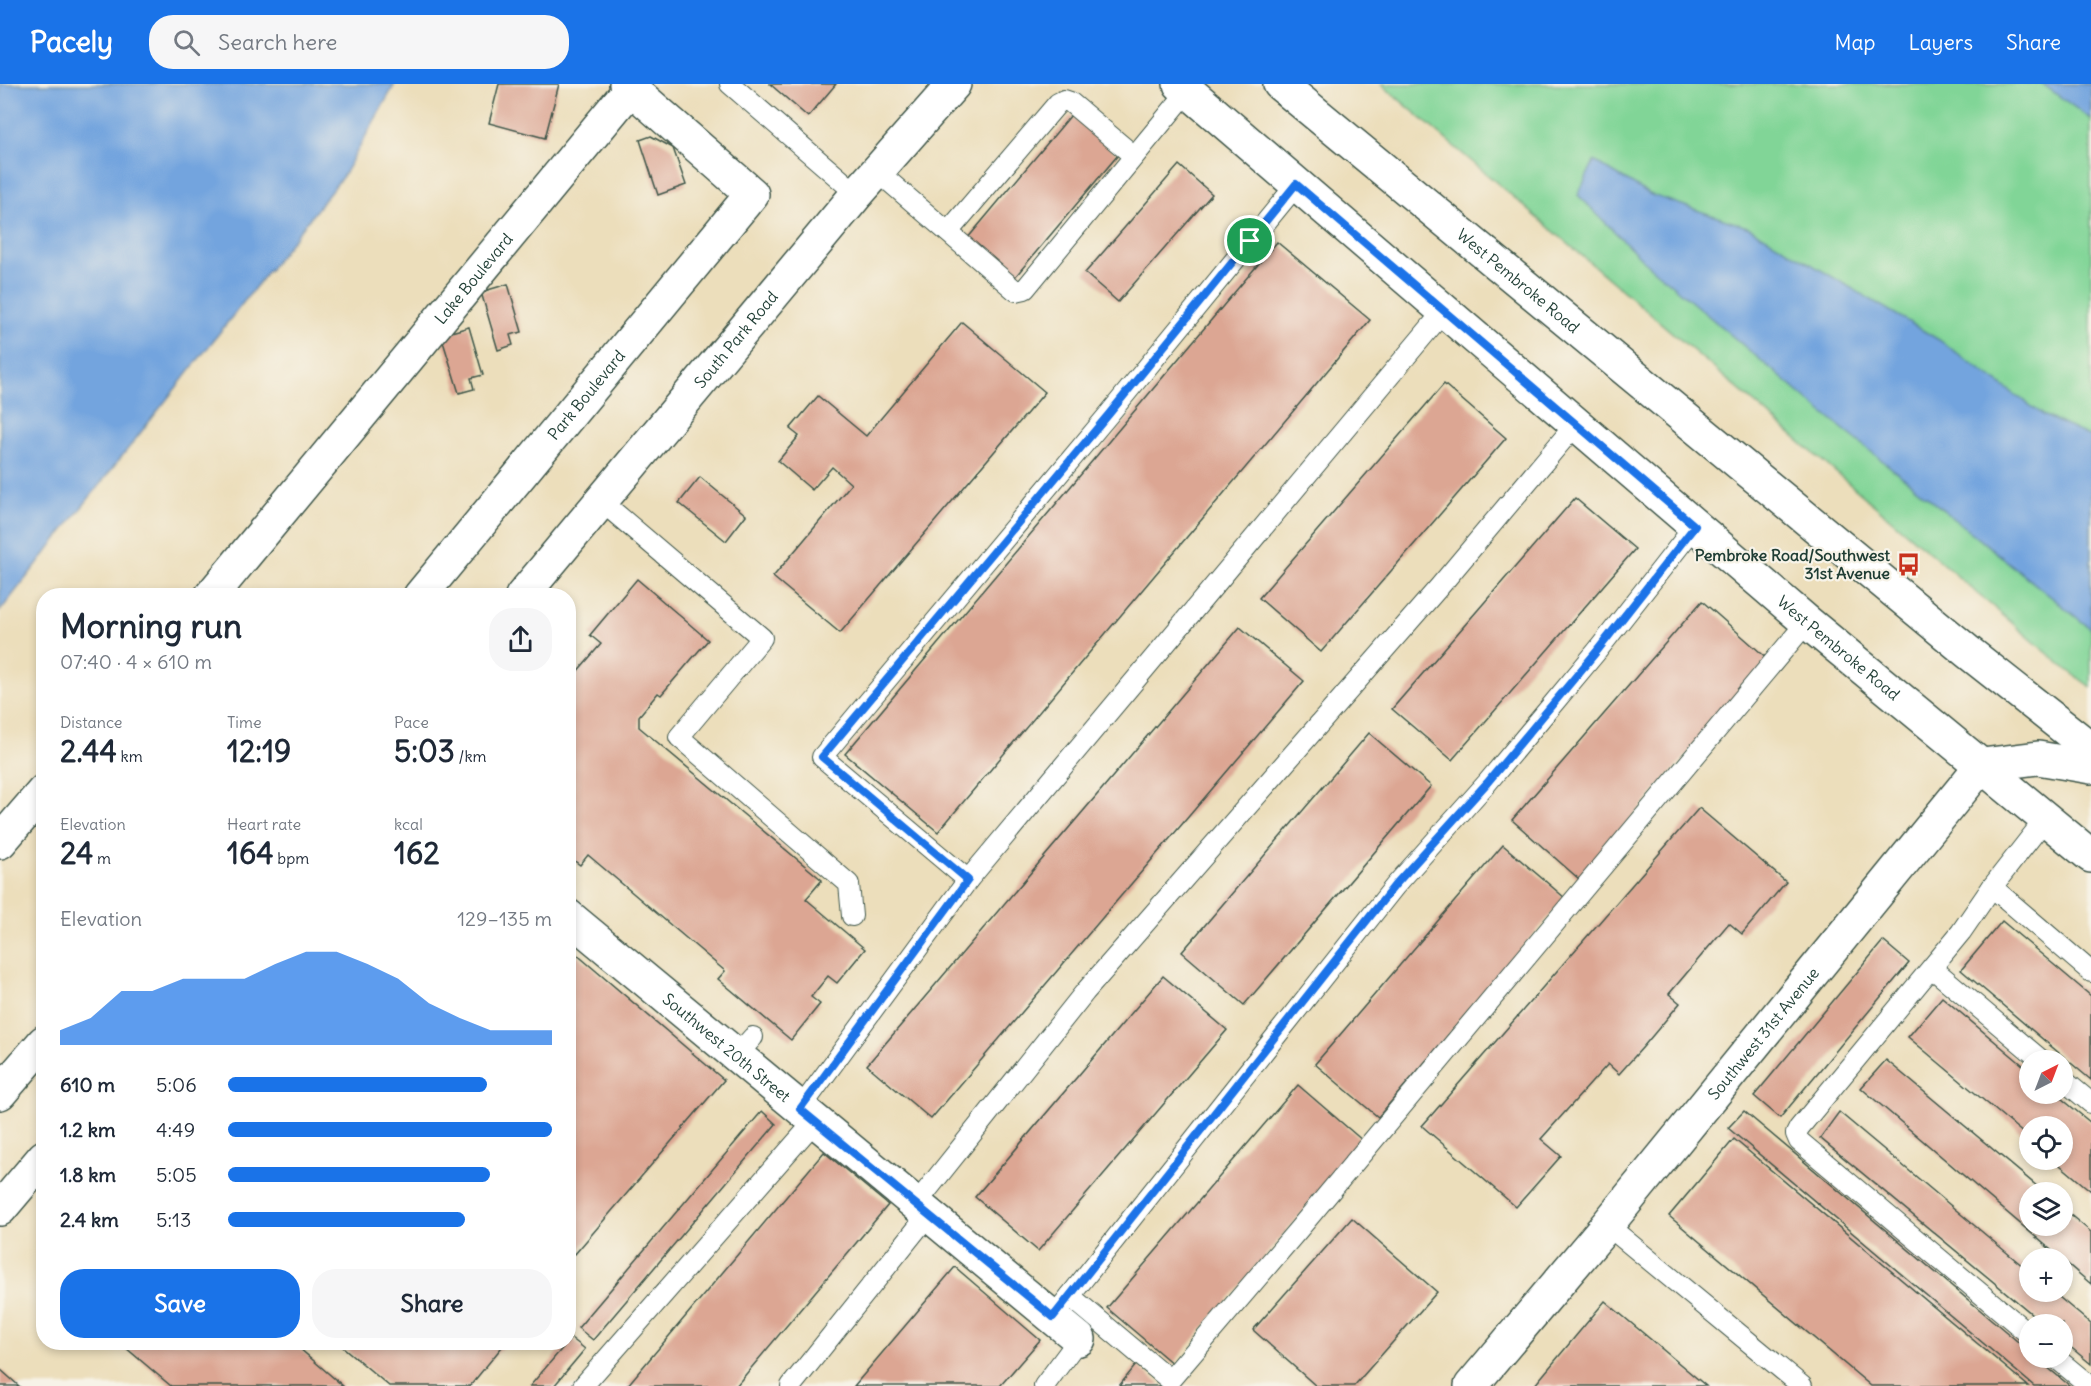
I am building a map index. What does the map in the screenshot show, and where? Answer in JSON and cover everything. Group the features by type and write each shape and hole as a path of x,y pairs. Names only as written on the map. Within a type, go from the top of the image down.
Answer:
{"street":[{"name":"South Park Road","path":"529,588 867,183 954,84"},
{"name":"West Pembroke Road","path":"1281,84 1968,652 2091,749"},
{"name":"Lake Boulevard","path":"219,588 628,86 752,194"},
{"name":"West Pembroke Road","path":"1184,87 1807,622 2091,856"},
{"name":"Park Boulevard","path":"427,588 752,194"},
{"path":"1982,765 2038,758 2091,767"},
{"name":"Southwest 31st Avenue","path":"1471,1386 1608,1225 1982,765"},
{"path":"0,842 36,800"},
{"name":"Southwest 20th Street","path":"576,922 745,1047 807,1115 922,1209 1061,1307 1079,1339"},
{"path":"0,1093 36,1051"},
{"path":"0,1209 36,1166"}],"lane":[{"path":"730,84 867,183 948,232 1016,291 1025,290 1134,156 1184,87"},
{"path":"948,232 1058,103 1064,100 1070,102 1134,156"},
{"path":"968,880 822,757 1109,414 1296,184"},
{"path":"583,1386 807,1115 968,880 1444,310"},
{"path":"791,1386 1085,992 1440,586 1576,424"},
{"path":"601,501 762,638 679,736 849,884 852,916"},
{"path":"1695,526 1582,669 1487,783 1395,885 1061,1307 1170,1380 1807,622"},
{"path":"2019,1326 1799,1141 1796,1134 1798,1128 1961,932 1992,887 2046,818"},
{"path":"1992,887 2091,972"},
{"path":"1932,968 2029,1050"},
{"path":"2073,1088 2091,1103"},
{"path":"1608,1225 1802,1386"},
{"path":"1044,1386 1079,1339"},
{"path":"2068,1368 2090,1386"}],"green space":[{"path":"1381,84 2091,84 2091,687 2066,669"}],"water":[{"path":"0,84 395,84 343,176 0,611"},
{"path":"2042,84 2091,84 2091,119"},
{"path":"1594,161 1649,194 1750,228 1939,340 2045,416 2091,437 2091,629 1822,412 1647,264 1578,195"}],"building":[{"path":"499,84 559,84 545,138 489,123"},
{"path":"770,84 836,84 808,117"},
{"path":"1071,115 1118,155 1015,277 967,239"},
{"path":"651,136 673,148 686,185 658,195 640,140"},
{"path":"1179,165 1212,194 1118,302 1085,273"},
{"path":"1277,242 1370,320 938,832 845,754"},
{"path":"508,284 522,332 510,335 513,345 498,350 481,292"},
{"path":"962,322 1045,392 840,633 773,577 851,484 832,467 812,490 778,461 799,436 790,429 818,396 866,436"},
{"path":"469,327 483,375 471,378 474,389 459,393 441,335"},
{"path":"1444,384 1506,438 1321,652 1259,598"},
{"path":"700,477 746,515 726,541 679,503"},
{"path":"1575,498 1635,549 1452,760 1392,709"},
{"path":"637,579 708,640 661,695 658,693 639,716 639,727 822,880 806,899 865,949 837,983 828,976 811,997 820,1004 791,1040 718,979 725,971 588,855 580,865 576,862 576,673 601,644 590,635"},
{"path":"1702,601 1769,660 1579,879 1512,820"},
{"path":"1240,627 1304,681 931,1119 867,1065"},
{"path":"1369,733 1431,786 1244,1005 1182,952"},
{"path":"1699,808 1786,882 1742,934 1729,923 1669,994 1680,1003 1643,1047 1619,1074 1608,1064 1541,1139 1561,1156 1516,1207 1422,1126"},
{"path":"1503,845 1565,898 1378,1117 1315,1064"},
{"path":"2002,921 2091,996 2091,1080 2073,1065 2073,1050 2056,1050 1961,970"},
{"path":"1883,941 1909,963 1780,1118 1754,1096"},
{"path":"576,954 724,1080 576,1253"},
{"path":"1163,976 1227,1030 1038,1251 975,1197"},
{"path":"1942,997 2019,1062 2019,1104 2068,1104 2091,1123 2091,1191 2066,1170 2073,1170 2073,1116 2019,1116 2019,1130 1908,1037"},
{"path":"1886,1060 2032,1182 2019,1182 2019,1223 1861,1088"},
{"path":"1298,1085 1363,1141 1173,1364 1107,1308"},
{"path":"762,1111 776,1124 593,1340 578,1328"},
{"path":"1744,1111 2019,1343 2019,1368 2048,1368 2070,1386 2034,1386 1728,1128"},
{"path":"1839,1112 2019,1263 2019,1302 2065,1302 2091,1324 2091,1364 2073,1349 2073,1314 2032,1314 1820,1138"},
{"path":"1734,1139 2028,1386 1871,1386 1669,1216"},
{"path":"824,1152 888,1205 736,1386 627,1386"},
{"path":"2073,1217 2091,1232 2091,1284 2073,1269 2073,1248 2049,1248 2035,1236 2073,1236"},
{"path":"1352,1218 1437,1292 1354,1386 1316,1386 1253,1330"},
{"path":"955,1267 1040,1340 1000,1386 854,1386"},
{"path":"1605,1301 1706,1386 1534,1386"},
{"path":"576,1342 585,1349 554,1386 530,1386 561,1350 576,1350"},
{"path":"128,1350 301,1350 343,1386 171,1386"},
{"path":"346,1350 499,1350 470,1386 389,1386"},
{"path":"1136,1365 1162,1386 1119,1386"},
{"path":"0,1369 19,1386 0,1386"}],"place":[{"name":"Pembroke Road/Southwest 31st Avenue","path":"1908,564"}],"route":[{"path":"1296,184 1695,526 1597,651 1487,783 1395,885 1053,1317 800,1109 968,880 822,757 1109,414 1250,241 1296,184"}]}
